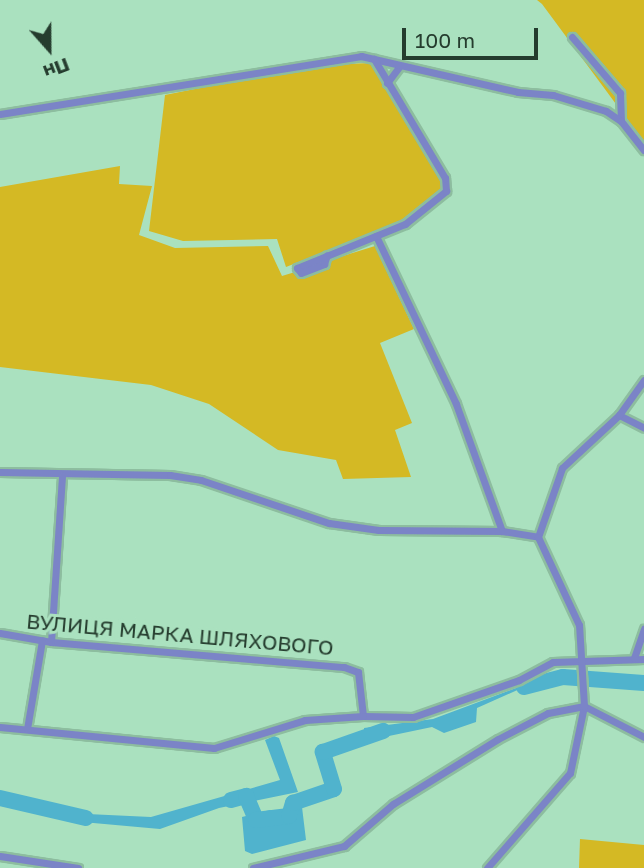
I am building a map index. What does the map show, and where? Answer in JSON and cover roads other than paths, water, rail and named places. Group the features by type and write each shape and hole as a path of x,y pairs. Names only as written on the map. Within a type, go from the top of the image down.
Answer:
{"street":[{"path":"572,37 620,93 621,121"},
{"path":"0,114 231,80 316,60 374,59 517,92 553,95 606,111 621,121 644,149"},
{"path":"327,255 412,220 442,195 447,185 374,59"},
{"path":"387,83 400,66"},
{"path":"376,236 456,404 502,531"},
{"path":"487,868 570,773 584,706 579,625 538,537 562,468 619,415 644,380"},
{"path":"619,415 644,428"},
{"path":"0,471 62,475 170,475 201,480 330,523 379,530 502,531 538,537"},
{"path":"51,642 62,475"},
{"path":"634,658 644,629"},
{"name":"ВУЛИЦЯ МАРКА ШЛЯХОВОГО","path":"0,633 51,642 344,667 358,672 363,716"},
{"path":"27,729 42,640"},
{"path":"0,727 214,748 305,720 363,716 413,717 553,662 644,659"},
{"path":"253,868 344,846 393,804 498,739 548,713 584,706 644,737"},
{"path":"0,856 78,868"}],"water":[{"path":"551,675 477,708 476,722 444,733 432,727 365,741 364,728 433,719"},
{"path":"274,736 279,738 298,792 219,808 160,829 71,821 66,813 151,817 280,780 265,740"},
{"path":"297,804 302,807 306,840 252,854 245,851 242,817 270,810 277,813"}],"waterway":[{"path":"524,687 563,677 644,683"},
{"path":"231,800 246,796 256,820 289,816 293,803 334,789 323,752 383,731"},
{"path":"0,798 86,818"}]}
